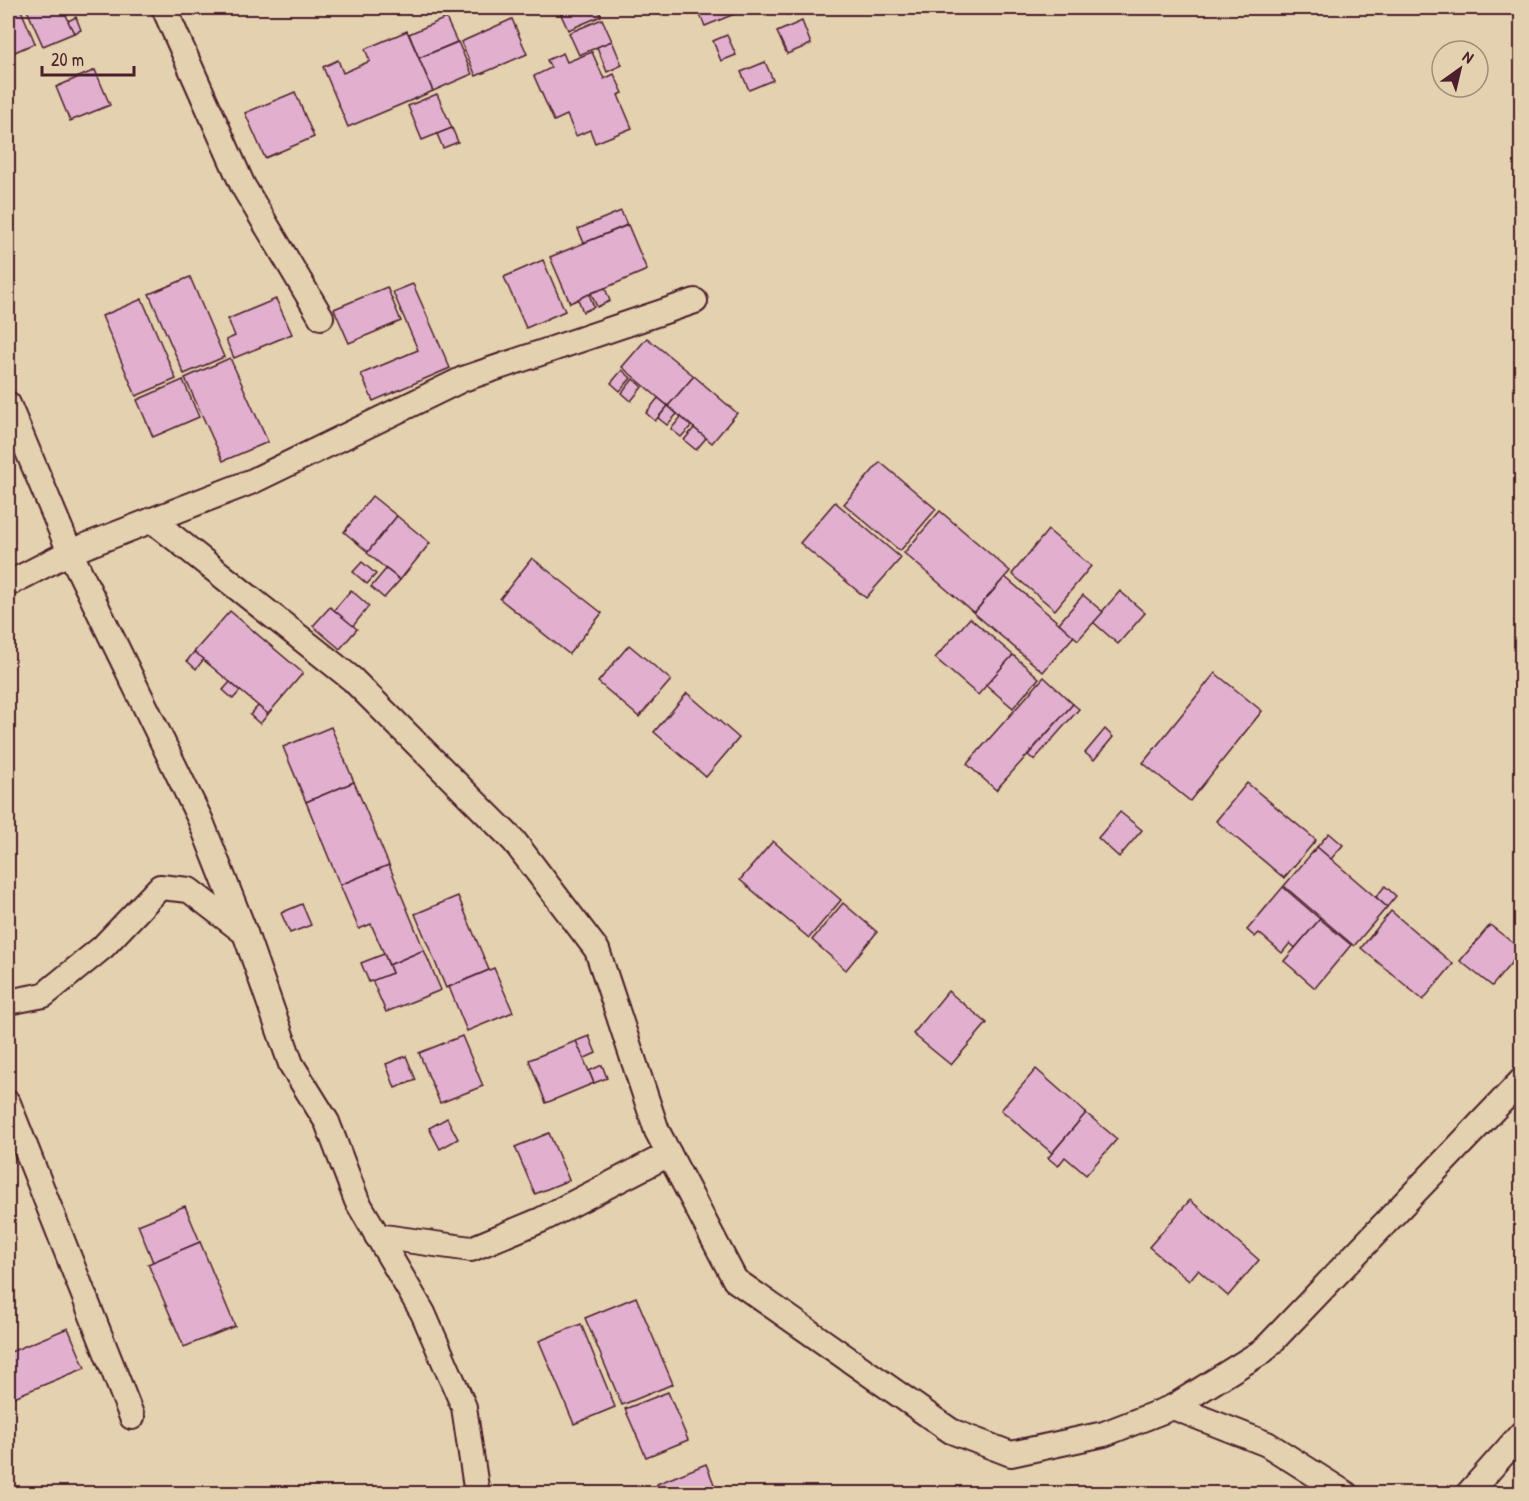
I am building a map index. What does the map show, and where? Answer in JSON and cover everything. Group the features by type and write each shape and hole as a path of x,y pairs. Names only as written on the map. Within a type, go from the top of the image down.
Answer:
{"street":[{"path":"164,8 243,186 321,317"},
{"path":"8,584 70,552 253,480 463,379 695,301"},
{"path":"8,404 70,552 200,819 245,933 291,1064 327,1122 357,1201 423,1312 464,1407 477,1494"},
{"path":"152,520 352,679 514,841 597,950 657,1131 735,1280 951,1431 1011,1454 1104,1434 1173,1407 1263,1351 1521,1080"},
{"path":"8,1002 44,995 103,947 160,887 189,890 245,933"},
{"path":"8,1103 132,1417"},
{"path":"377,1236 471,1249 541,1220 669,1154"},
{"path":"1173,1407 1267,1444 1346,1494"},
{"path":"1468,1494 1521,1433"}],"building":[{"path":"8,8 20,8 35,43 8,55"},
{"path":"26,8 63,8 74,33 43,46"},
{"path":"63,8 72,8 74,11 66,15"},
{"path":"558,8 598,8 601,16 568,30"},
{"path":"697,8 749,8 705,26"},
{"path":"783,8 801,8 786,15"},
{"path":"76,17 81,30 74,33 68,21"},
{"path":"446,18 457,42 419,58 409,34"},
{"path":"512,19 527,54 476,76 461,42"},
{"path":"602,19 612,41 579,55 569,33"},
{"path":"802,21 811,44 787,54 777,32"},
{"path":"407,31 433,91 348,127 323,67 338,60 343,73 370,61 365,49"},
{"path":"727,35 736,55 721,61 713,41"},
{"path":"612,41 622,65 607,72 597,47"},
{"path":"458,42 472,74 433,91 419,58"},
{"path":"592,52 604,79 614,74 623,93 618,95 632,128 595,143 590,130 576,136 567,115 554,121 534,76 551,68 547,60 563,53 567,62"},
{"path":"765,62 773,80 749,90 741,72"},
{"path":"95,70 110,105 70,121 56,87"},
{"path":"295,92 314,137 265,158 245,113"},
{"path":"437,94 452,128 422,140 408,106"},
{"path":"452,128 458,142 443,148 437,134"},
{"path":"621,211 627,225 584,243 578,229"},
{"path":"628,225 647,270 570,303 550,257"},
{"path":"543,260 565,311 526,328 504,277"},
{"path":"190,277 224,357 184,374 149,294"},
{"path":"413,284 450,368 373,401 361,374 418,350 393,292"},
{"path":"387,287 401,321 349,343 334,309"},
{"path":"605,288 610,301 597,307 591,293"},
{"path":"589,294 594,307 583,312 578,299"},
{"path":"142,299 176,379 136,396 102,316"},
{"path":"276,299 292,334 234,358 226,340 235,336 228,319"},
{"path":"647,338 694,376 668,406 622,367"},
{"path":"230,358 268,442 223,461 185,378"},
{"path":"622,370 631,378 620,391 611,383"},
{"path":"694,376 737,413 712,443 668,406"},
{"path":"633,379 642,387 631,401 622,393"},
{"path":"183,380 199,417 153,437 137,400"},
{"path":"658,398 668,406 655,421 646,413"},
{"path":"668,406 677,414 667,425 658,418"},
{"path":"681,417 691,426 681,437 671,429"},
{"path":"694,428 706,438 696,450 684,440"},
{"path":"880,462 936,509 900,551 844,504"},
{"path":"372,496 397,516 368,552 344,532"},
{"path":"835,502 901,558 866,598 800,543"},
{"path":"940,511 1010,571 974,613 904,553"},
{"path":"397,516 430,543 400,580 367,553"},
{"path":"1048,530 1091,566 1055,610 1012,574"},
{"path":"532,558 602,613 569,654 500,599"},
{"path":"362,562 376,574 367,584 353,572"},
{"path":"386,569 400,580 384,598 371,587"},
{"path":"1005,577 1074,636 1043,672 974,613"},
{"path":"351,590 369,606 353,626 334,610"},
{"path":"1120,591 1145,613 1118,644 1093,622"},
{"path":"1083,595 1103,612 1078,640 1059,623"},
{"path":"330,607 357,629 340,649 313,626"},
{"path":"230,611 303,673 268,714 194,652"},
{"path":"970,618 1013,655 978,695 935,658"},
{"path":"629,645 671,680 639,717 598,682"},
{"path":"194,652 204,659 196,669 187,661"},
{"path":"1013,655 1039,678 1013,708 986,685"},
{"path":"1215,673 1262,711 1190,801 1143,763"},
{"path":"1044,677 1073,704 996,790 967,764"},
{"path":"230,682 240,691 233,699 223,690"},
{"path":"687,693 739,738 706,777 654,732"},
{"path":"1073,704 1079,709 1034,760 1028,755"},
{"path":"258,706 268,714 260,724 250,715"},
{"path":"331,727 354,782 306,802 283,747"},
{"path":"1105,729 1113,737 1094,760 1085,753"},
{"path":"354,782 389,865 340,885 306,802"},
{"path":"1247,783 1316,840 1284,878 1216,821"},
{"path":"1120,812 1142,830 1119,857 1098,838"},
{"path":"1329,833 1343,845 1331,859 1317,847"},
{"path":"773,841 841,900 809,938 740,880"},
{"path":"1317,847 1387,907 1354,946 1284,886"},
{"path":"389,865 424,950 389,965 371,924 359,929 340,885"},
{"path":"1385,886 1396,896 1387,907 1376,897"},
{"path":"1283,887 1320,919 1295,948 1290,943 1282,953 1259,933 1255,937 1247,930"},
{"path":"458,896 489,970 446,988 415,914"},
{"path":"843,903 877,932 846,970 812,940"},
{"path":"302,904 311,925 290,933 281,913"},
{"path":"1391,911 1453,964 1423,1000 1361,948"},
{"path":"1320,919 1351,945 1315,988 1284,961"},
{"path":"1490,925 1522,950 1492,986 1460,961"},
{"path":"424,950 441,990 386,1012 372,980 392,973 389,965"},
{"path":"384,954 392,973 369,982 361,963"},
{"path":"494,968 513,1012 467,1031 449,987"},
{"path":"948,991 987,1023 951,1065 913,1034"},
{"path":"462,1036 483,1086 440,1103 419,1053"},
{"path":"589,1036 596,1053 583,1059 576,1041"},
{"path":"576,1041 594,1083 546,1103 529,1060"},
{"path":"406,1056 416,1080 395,1088 386,1064"},
{"path":"602,1065 607,1078 594,1083 589,1071"},
{"path":"1036,1069 1086,1113 1052,1153 1001,1110"},
{"path":"1086,1113 1117,1139 1086,1175 1065,1157 1058,1166 1048,1158"},
{"path":"447,1118 458,1139 440,1149 429,1128"},
{"path":"549,1133 569,1180 535,1194 515,1147"},
{"path":"1190,1200 1259,1260 1228,1296 1198,1270 1189,1281 1149,1247"},
{"path":"185,1206 200,1242 153,1262 138,1225"},
{"path":"200,1242 235,1326 184,1347 148,1264"},
{"path":"636,1297 673,1384 622,1405 585,1318"},
{"path":"581,1324 615,1407 574,1424 539,1341"},
{"path":"68,1328 85,1368 14,1397 8,1382 8,1353"},
{"path":"668,1392 688,1440 646,1457 625,1409"},
{"path":"706,1464 718,1494 661,1494 657,1484"}]}
